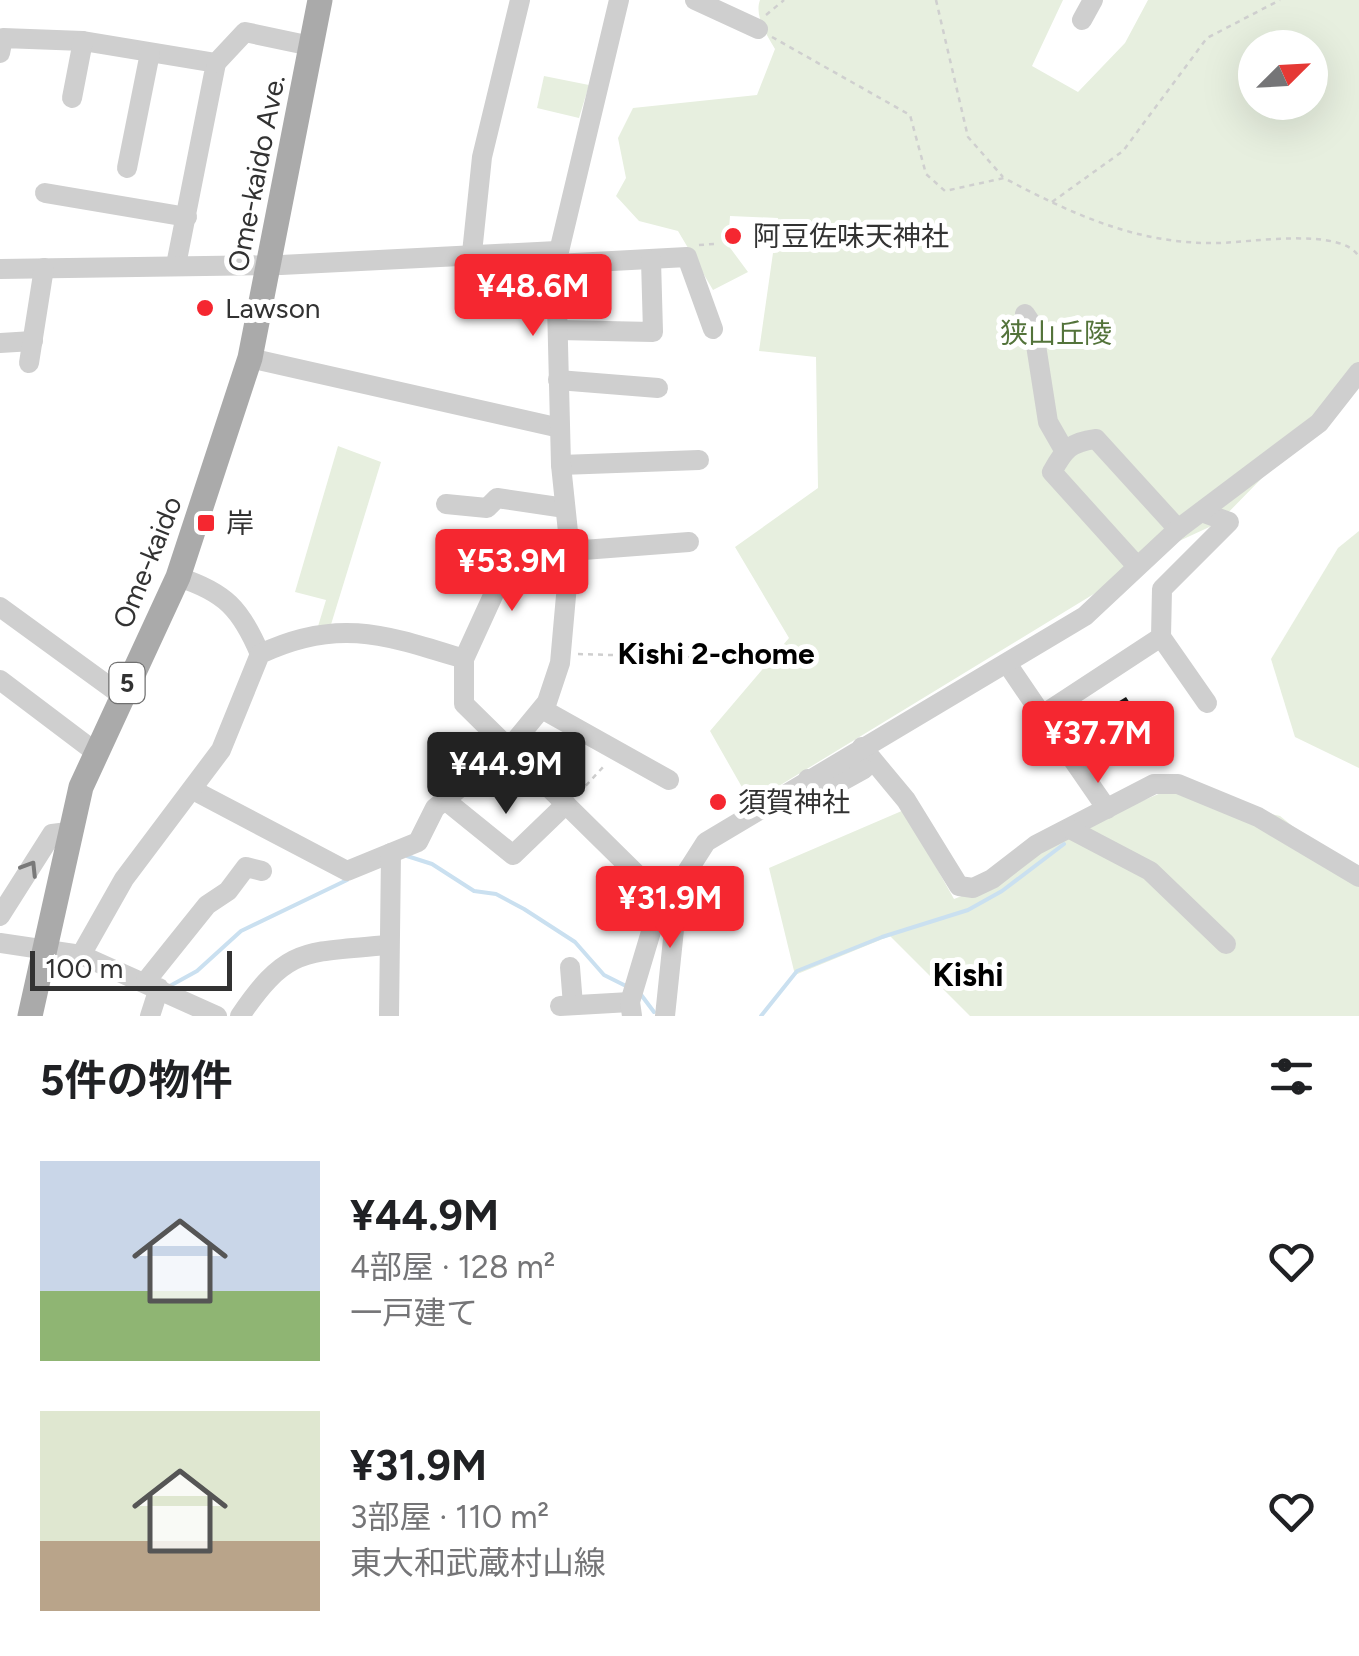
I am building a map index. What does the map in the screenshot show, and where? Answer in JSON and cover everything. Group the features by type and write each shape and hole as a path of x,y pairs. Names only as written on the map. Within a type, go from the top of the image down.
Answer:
{"main road":[{"name":"Ome-kaido Ave.","path":"250,358 320,0"},
{"name":"Ome-kaido","path":"30,1016 68,832 94,751 178,577 250,358"}],"street":[{"path":"472,253 482,157 520,0"},
{"path":"193,790 347,871 390,860 418,842 444,800 510,746 542,710 562,654 570,584 560,465 557,258 619,0"},
{"path":"695,0 756,27"},
{"path":"1082,20 1093,0"},
{"path":"176,265 216,63 245,32 311,46"},
{"path":"1,43 82,42 216,63"},
{"path":"72,98 82,42"},
{"path":"128,168 150,52"},
{"path":"45,193 187,217"},
{"path":"0,268 472,253 651,260 687,257 713,329"},
{"path":"558,330 653,332 651,260"},
{"path":"29,363 44,268"},
{"path":"1025,314 1033,326 1048,422 1064,450"},
{"path":"0,343 33,341"},
{"path":"250,358 560,428"},
{"path":"570,967 566,1005 632,999 644,948 665,902 706,842 1085,616 1178,529 1319,422 1359,372"},
{"path":"558,380 658,388"},
{"path":"1162,595 1052,472 1064,450 1076,441 1096,438 1178,529"},
{"path":"560,465 700,460"},
{"path":"446,504 488,508 497,498 565,508"},
{"path":"1202,512 1229,522 1174,576 1162,595 1161,637 1208,703"},
{"path":"570,551 689,542"},
{"path":"81,955 124,879 221,750 260,654 242,614 229,602 178,577"},
{"path":"570,584 515,580 496,589 464,659 464,704 665,902 675,920 665,1016"},
{"path":"0,607 121,695"},
{"path":"260,654 312,635 368,631 464,659"},
{"path":"1042,716 1161,637"},
{"path":"1008,665 1107,810"},
{"path":"0,680 94,751"},
{"path":"542,710 669,780"},
{"path":"862,747 906,800 958,886 972,888 992,879 1036,845 1154,784 1178,784 1258,817 1359,877"},
{"path":"808,779 817,794 864,768"},
{"path":"444,800 513,855 566,804"},
{"path":"1070,828 1150,871 1226,944"},
{"path":"0,916 52,834 68,832"},
{"path":"389,1016 390,860"},
{"path":"150,1016 153,985 208,904 228,891 246,867 262,872"},
{"path":"0,943 81,955 217,1016"},
{"path":"240,1016 269,973 285,963 319,952 387,945"}],"path":[{"path":"784,0 756,27 910,114 926,174 944,191 1004,178"},
{"path":"936,0 968,137 1004,178 1051,203 1143,239 1214,243 1328,238 1355,250 1359,258"},
{"path":"1051,203 1123,151 1207,38 1280,0"},
{"path":"562,654 712,658"},
{"path":"566,804 590,785 616,748"}],"green space":[{"name":"狭山丘陵","path":"760,0 1063,0 1032,66 1078,92 1125,43 1148,0 1359,0 1359,379 1218,523 1149,555 1102,589 751,803 710,731 789,638 735,547 818,488 816,357 759,351 778,218 730,216 728,245 748,272 713,290 678,231 639,221 616,196 626,178 618,138 633,108 757,95 775,49 759,12"},
{"path":"544,76 589,85 579,118 537,108"},
{"path":"338,446 381,462 329,631 316,633 326,600 295,592"},
{"path":"1359,531 1359,768 1295,737 1271,659 1338,548"},
{"path":"1168,790 1280,816 1359,880 1359,1016 970,1016 890,936 795,975 769,868 904,810 954,899 985,887 1081,827"}],"building":[{"path":"1126,697 1149,732 1129,743 1106,709"}],"waterway":[{"path":"761,1016 797,971 882,937 968,910 1002,891 1064,844"},
{"path":"407,856 432,864 474,891 496,894 524,909 575,942 604,975 626,986"},
{"path":"168,987 197,971 241,931 347,880"},
{"path":"639,992 654,1012"}],"place":[{"name":"阿豆佐味天神社","path":"733,236"},
{"name":"Lawson","path":"205,308"},
{"name":"岸","path":"206,523"},
{"name":"須賀神社","path":"718,802"}],"district":[{"name":"Kishi 2-chome","path":"716,653"},
{"name":"Kishi","path":"968,975"}]}
